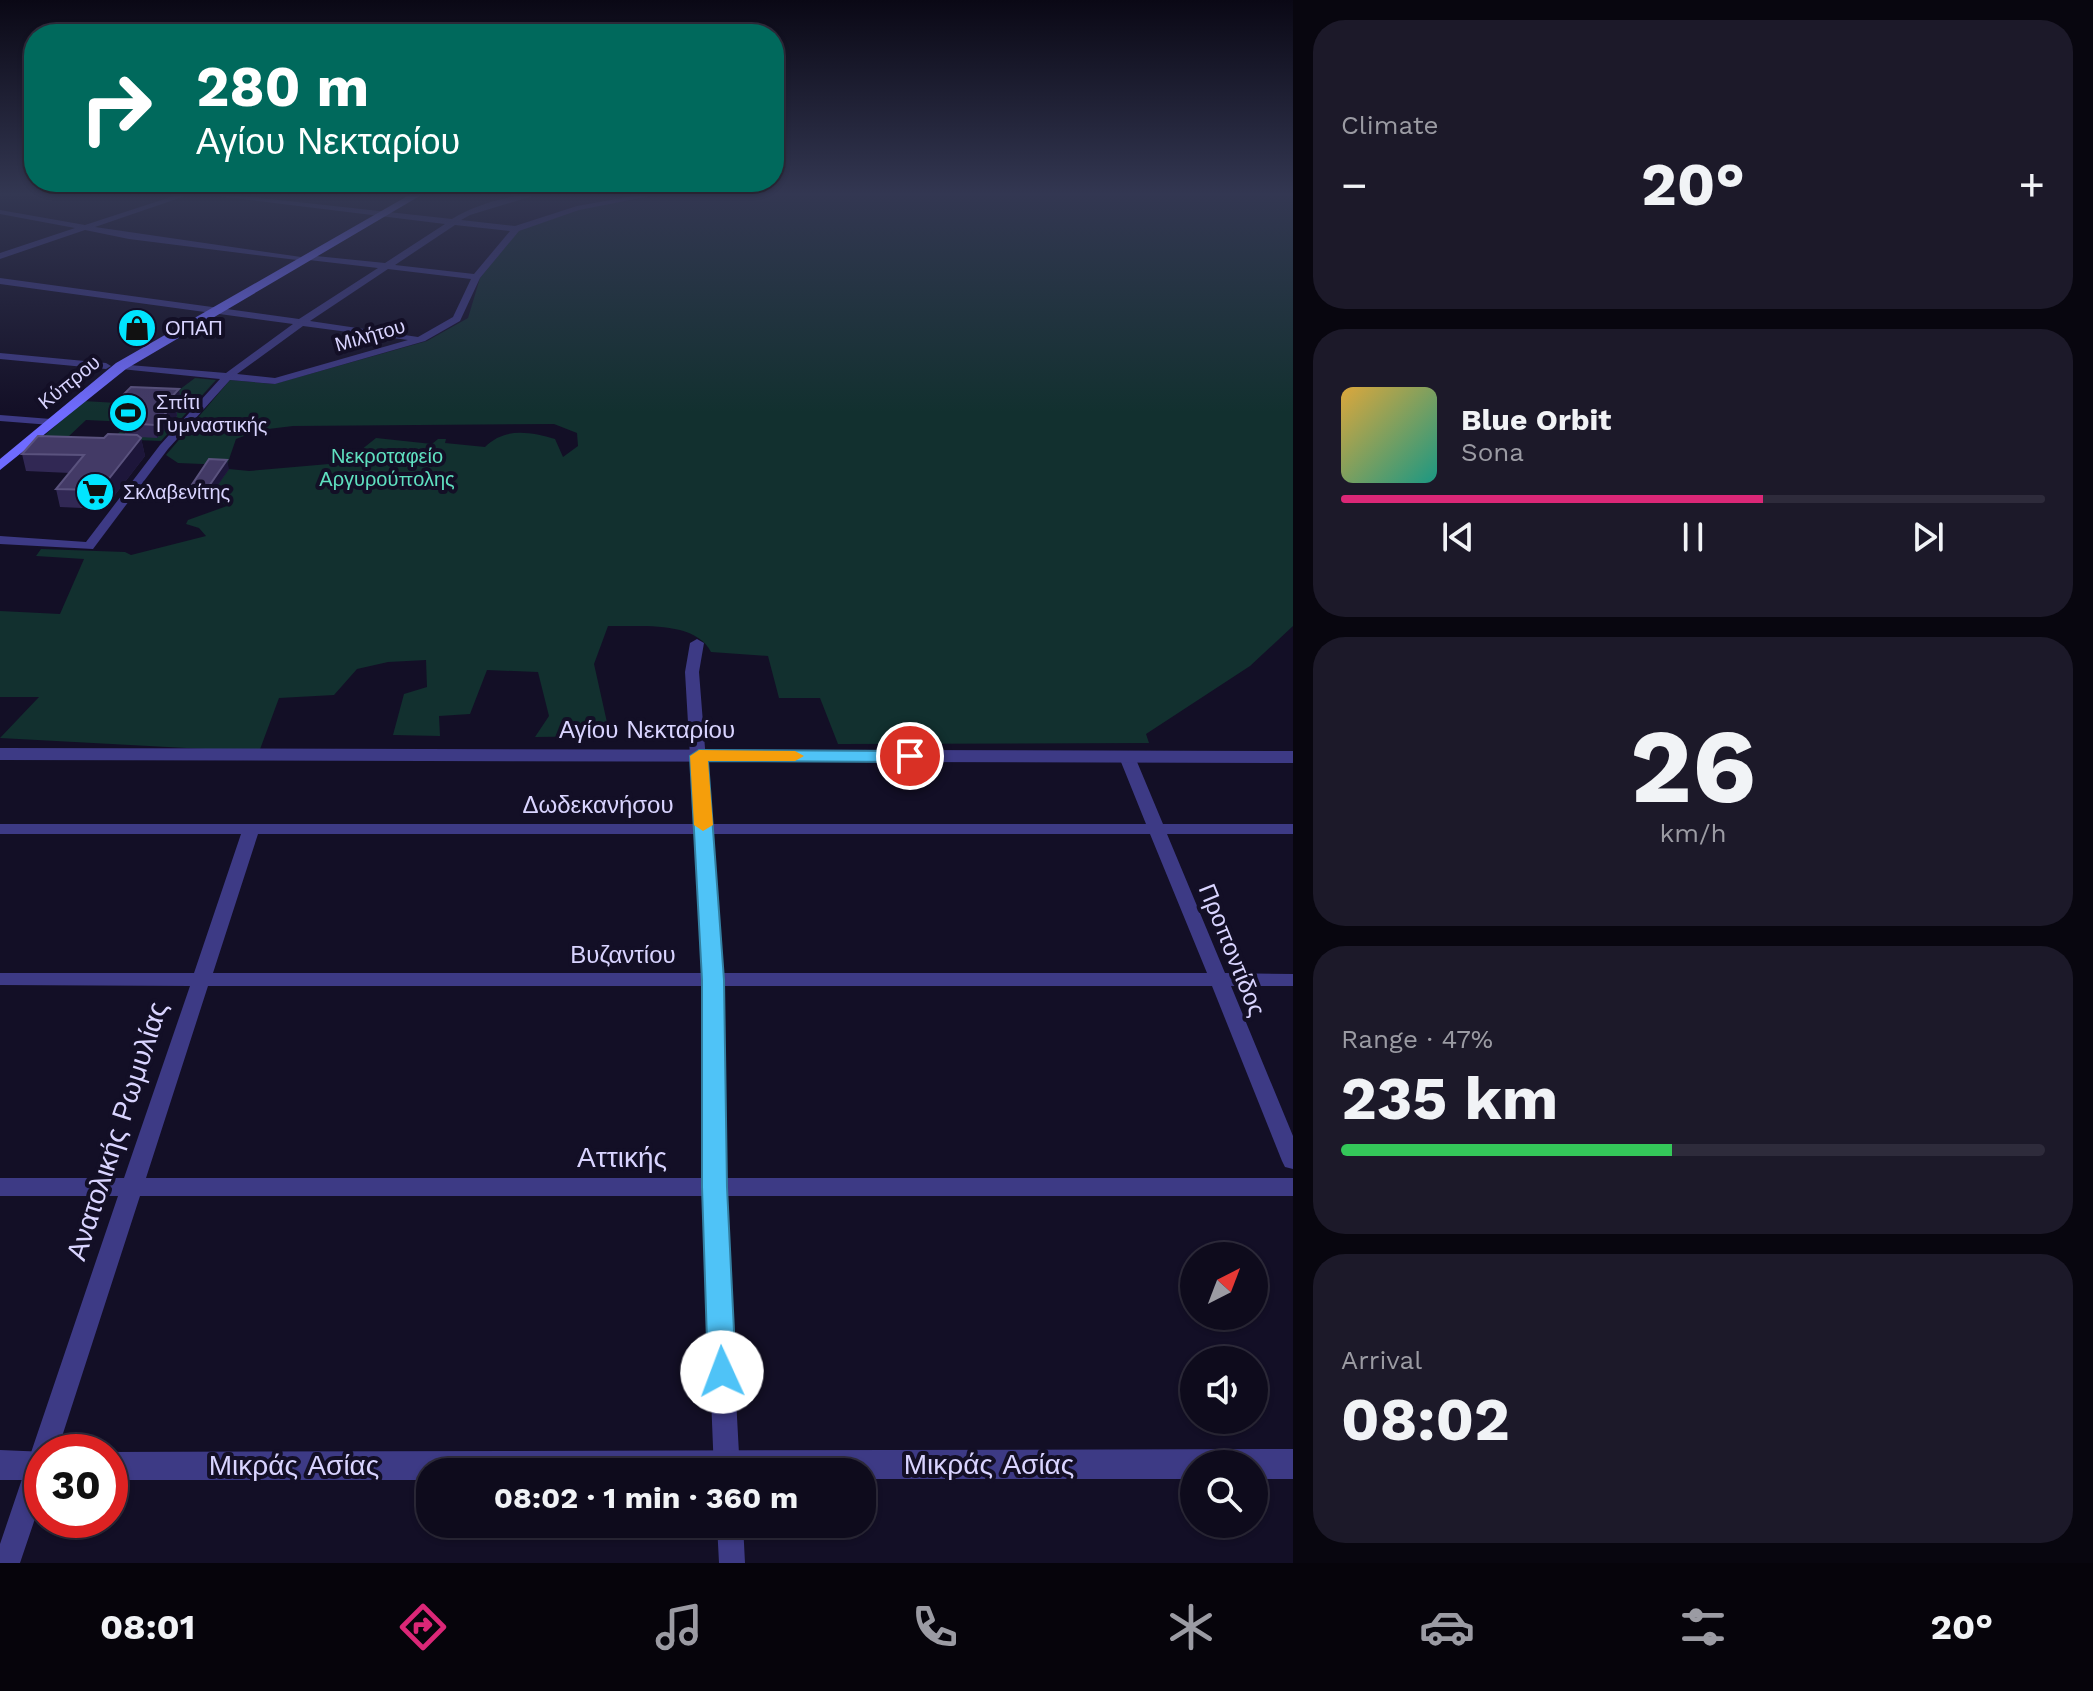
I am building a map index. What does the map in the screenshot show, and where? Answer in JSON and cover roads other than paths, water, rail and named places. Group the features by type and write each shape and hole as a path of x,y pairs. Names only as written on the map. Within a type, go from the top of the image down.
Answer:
{"main road":[{"name":"Κύπρου","path":"0,452 114,366 285,267"},
{"name":"Κύπρου","path":"0,466 35,443 44,421"}],"street":[{"path":"0,540 89,546 164,447 227,377 383,267 476,277"},
{"name":"Μιλήτου","path":"0,356 275,381 422,339 457,319 476,277 484,267"},
{"path":"0,281 422,339"},
{"path":"0,418 44,421"},
{"path":"149,447 164,447"},
{"path":"697,643 692,672 713,980 714,1187 727,1458"},
{"name":"Αγίου Νεκταρίου","path":"0,754 1293,757"},
{"name":"Προποντίδος","path":"1127,757 1293,1161"},
{"name":"Δωδεκανήσου","path":"0,829 1293,829"},
{"name":"Ανατολικής Ρωμυλίας","path":"51,1434 251,829"},
{"name":"Βυζαντίου","path":"0,979 1293,980"},
{"name":"Αττικής","path":"0,1187 1293,1187"},
{"path":"0,1465 24,1462"},
{"name":"Μικράς Ασίας","path":"876,1467 1293,1464"},
{"name":"Μικράς Ασίας","path":"128,1465 416,1466"},
{"name":"Ανατολικής Ρωμυλίας","path":"7,1563 24,1513"},
{"path":"731,1538 732,1563"}],"place":[{"name":"ΟΠΑΠ","path":"137,328"},
{"name":"Σπίτι Γυμναστικής","path":"128,413"},
{"name":"Σκλαβενίτης","path":"95,492"}],"park label":[{"name":"Νεκροταφείο Αργυρούπολης","path":"387,468"}]}
